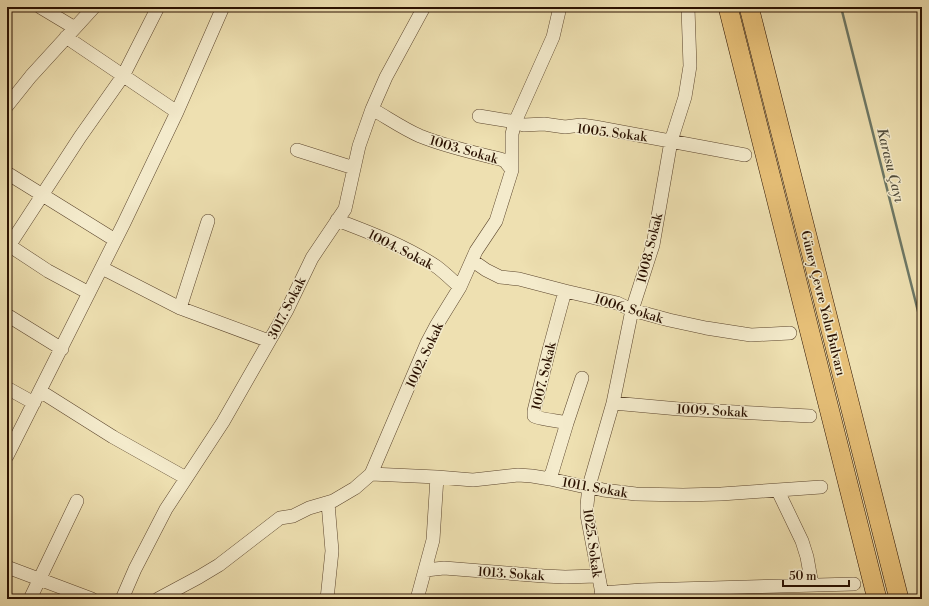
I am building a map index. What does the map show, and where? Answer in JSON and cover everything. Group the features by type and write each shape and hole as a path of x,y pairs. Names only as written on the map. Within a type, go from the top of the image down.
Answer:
{"highway":[{"name":"Güney Çevre Yolu Bulvarı","path":"728,7 876,599"},
{"name":"Güney Çevre Yolu Bulvarı","path":"750,7 899,599"}],"street":[{"path":"40,7 123,76 177,112"},
{"path":"7,106 31,76 94,7"},
{"path":"89,293 48,271 8,246 41,195 123,76 158,7"},
{"path":"7,456 102,268 177,112 223,7"},
{"name":"3017. Sokak","path":"122,599 166,509 223,422 287,310 312,258 345,209 359,146 372,109 386,76 424,7"},
{"name":"1002. Sokak","path":"158,599 219,565 280,518 293,516 309,508 328,502 355,488 371,474 427,343 460,287 476,252 496,221 512,170 512,134 515,122 553,37 560,7"},
{"name":"1008. Sokak","path":"589,486 613,403 632,310 653,245 671,142 685,97 690,66 688,8"},
{"name":"1003. Sokak","path":"372,109 418,135 463,151 504,160 512,170"},
{"name":"1005. Sokak","path":"479,116 524,125 544,124 565,127 581,125 623,131 671,142 745,155"},
{"path":"297,150 354,168"},
{"path":"7,173 115,240"},
{"name":"1004. Sokak","path":"337,220 377,235 410,252 438,268 460,287"},
{"path":"180,308 208,221"},
{"name":"1006. Sokak","path":"473,261 486,270 500,276 520,279 617,303 632,310 668,320 751,335 790,333"},
{"path":"102,268 180,308 269,341"},
{"name":"1007. Sokak","path":"565,291 535,405 534,416 537,419 555,420 568,423"},
{"path":"7,315 62,349"},
{"path":"550,479 582,378"},
{"path":"7,388 34,403"},
{"path":"40,391 113,437 186,478"},
{"name":"1009. Sokak","path":"613,403 679,409 810,416"},
{"name":"1011. Sokak","path":"371,474 473,480 518,476 550,479 603,490 636,494 683,495 778,491 820,487"},
{"path":"417,599 426,570 435,529 437,477"},
{"name":"1025. Sokak","path":"589,486 587,515 597,576 602,596"},
{"path":"778,491 802,540 812,585"},
{"path":"30,599 77,501"},
{"path":"327,599 332,551 328,502"},
{"path":"7,567 38,580 92,599"},
{"name":"1013. Sokak","path":"426,570 444,568 544,576 597,576"},
{"path":"602,596 642,590 854,584"}],"waterway":[{"name":"Karasu Çayı","path":"841,7 922,327"}]}
